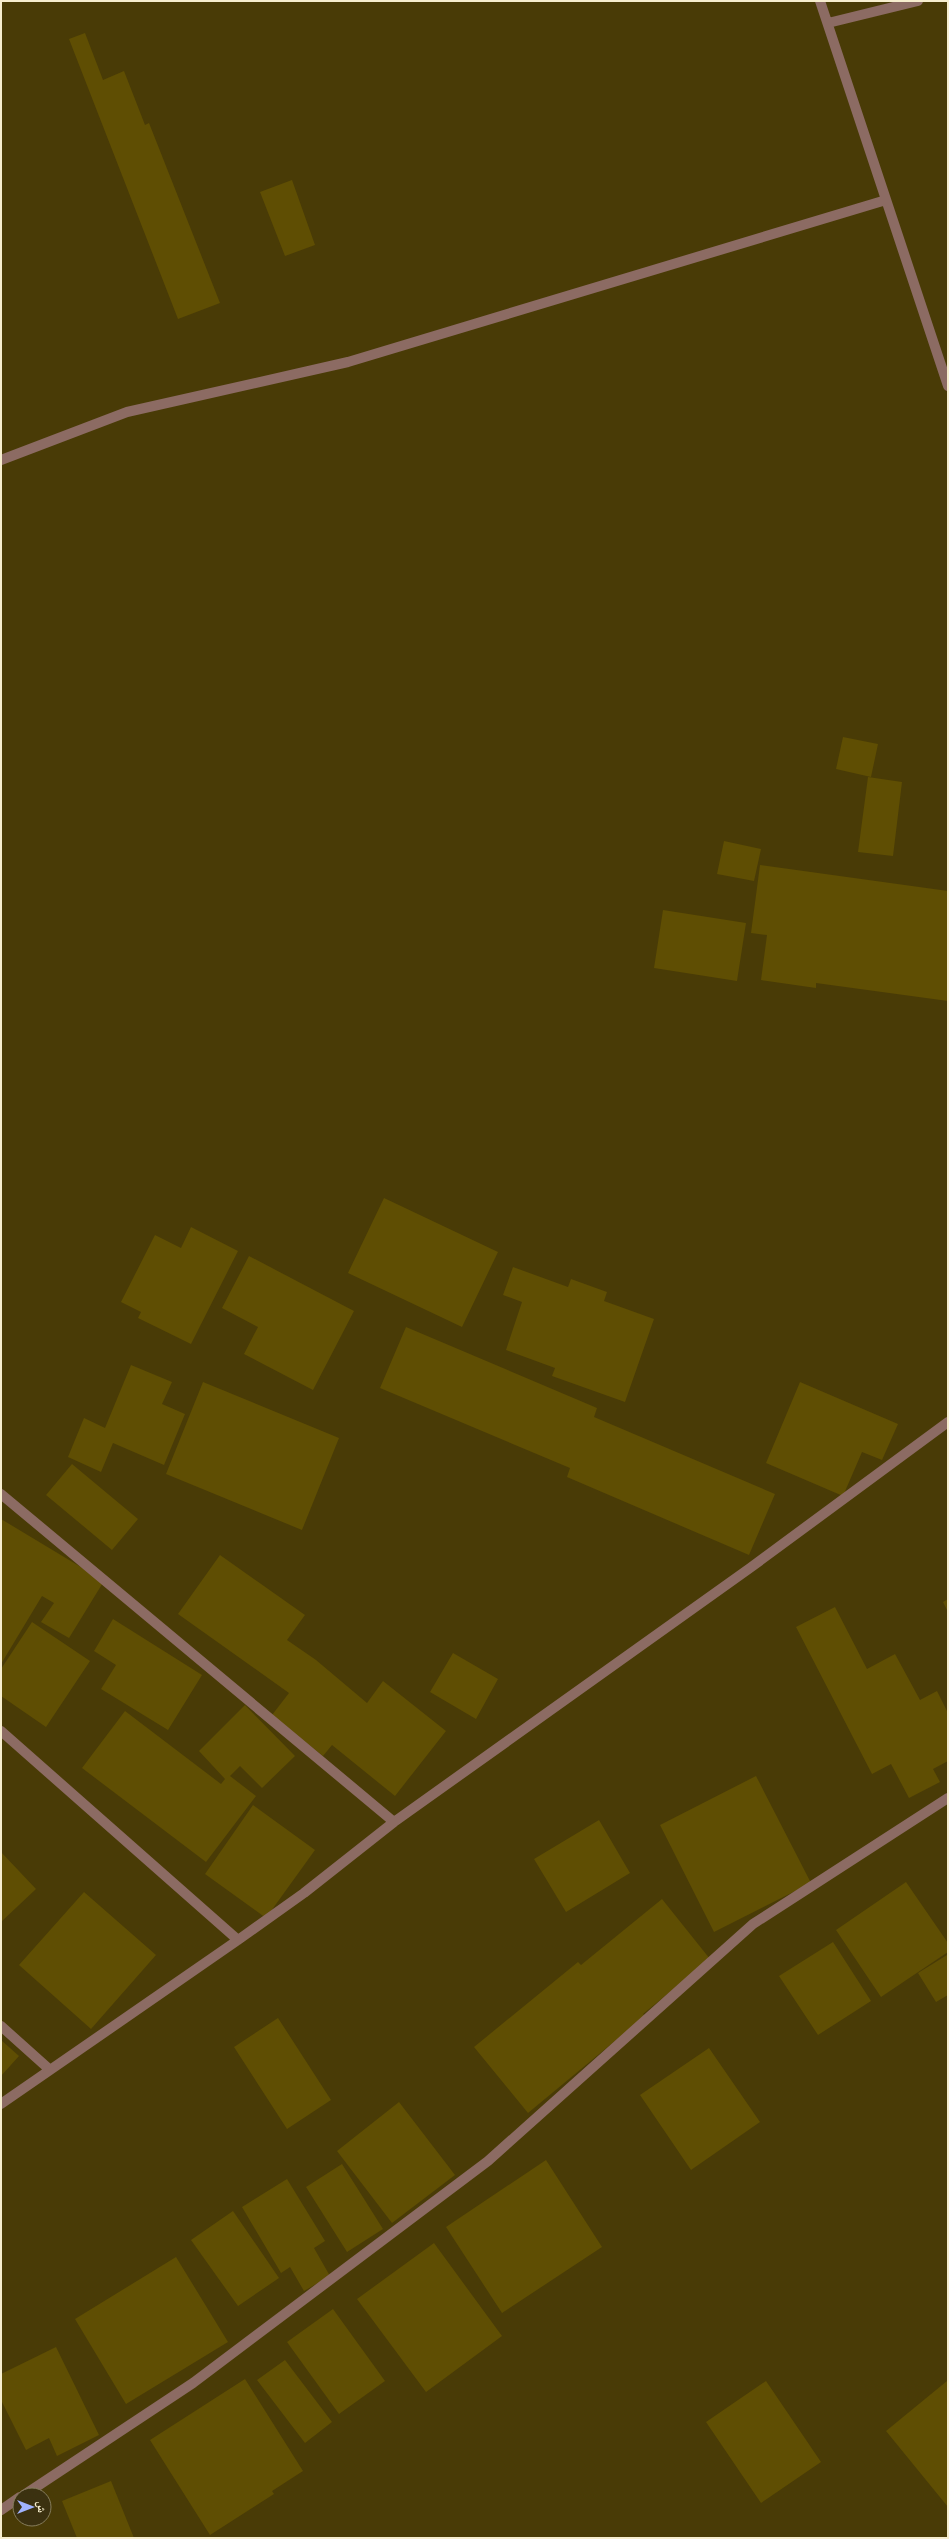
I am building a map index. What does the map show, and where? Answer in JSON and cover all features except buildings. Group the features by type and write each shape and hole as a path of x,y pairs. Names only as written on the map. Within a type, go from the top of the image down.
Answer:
{"street":[{"path":"820,1 948,386"},
{"path":"828,23 918,1"},
{"path":"1,460 127,412 348,362 886,200"},
{"path":"1,2104 49,2069 304,1893 394,1822 750,1568 948,1422"},
{"path":"1,1494 394,1822"},
{"path":"1,1731 238,1940"},
{"path":"36,2487 193,2383 488,2161 753,1924 948,1798"},
{"path":"1,2026 49,2069"},
{"path":"1,2510 12,2502"}]}
